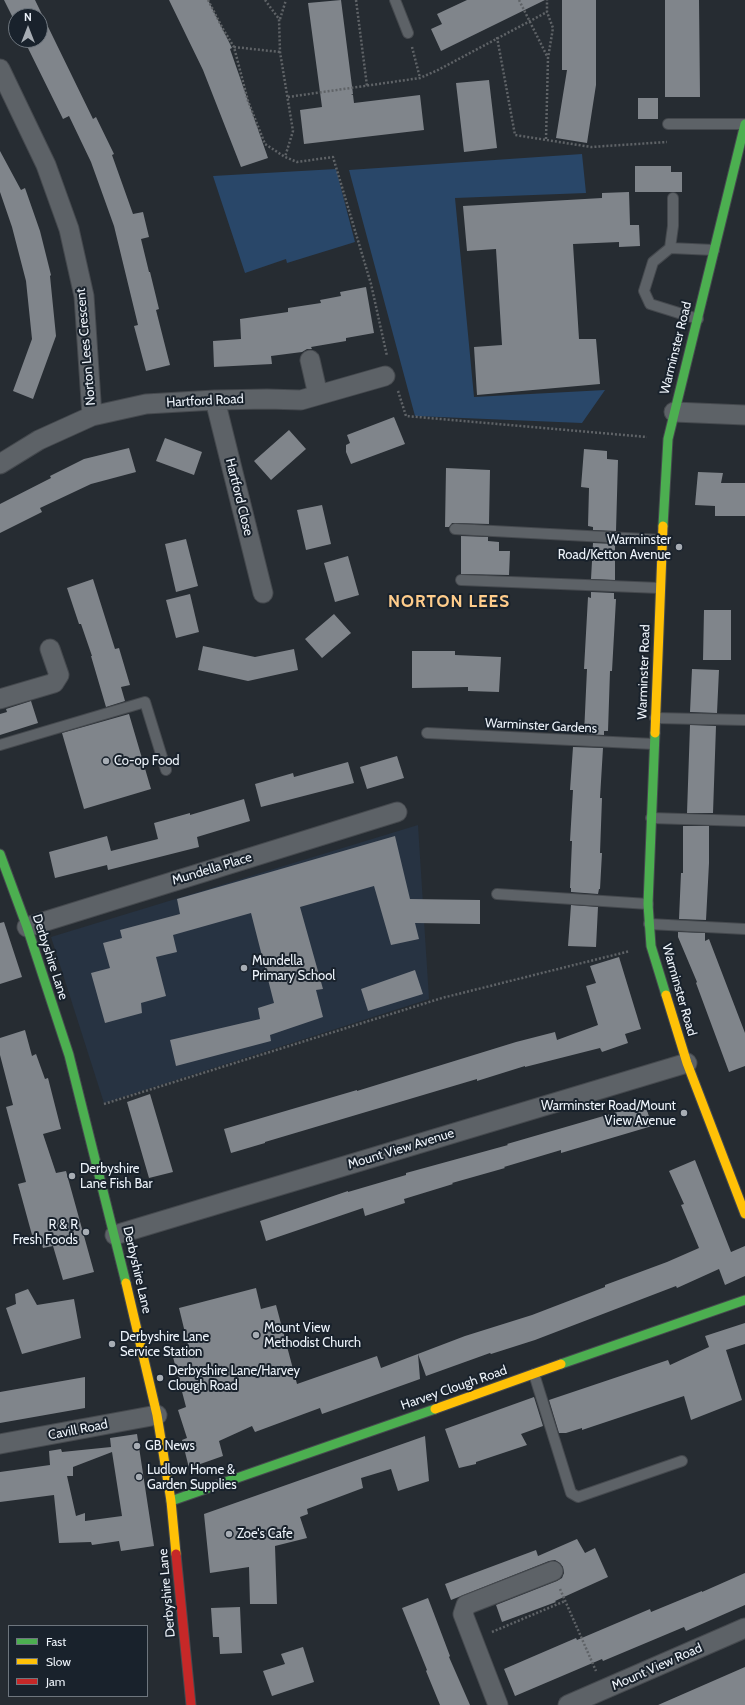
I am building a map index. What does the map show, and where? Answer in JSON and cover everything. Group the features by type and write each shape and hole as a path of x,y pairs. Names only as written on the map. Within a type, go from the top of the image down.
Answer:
{"street":[{"name":"Norton Lees Crescent","path":"0,464 39,440 92,416 84,296 69,229 46,165 2,78"},
{"name":"Warminster Road","path":"745,124 668,438 660,588 648,904 651,946 687,1063 745,1214"},
{"path":"310,360 318,395"},
{"name":"Hartford Road","path":"92,416 146,404 267,398 301,400 390,375"},
{"name":"Hartford Close","path":"215,400 263,593"},
{"path":"674,412 745,415"},
{"path":"0,699 54,683 59,675 50,648"},
{"name":"Mundella Place","path":"27,927 397,812"},
{"name":"Derbyshire Lane","path":"0,854 27,927 69,1055 115,1235 157,1415 171,1501 191,1705"},
{"name":"Mount View Avenue","path":"115,1235 687,1063"},
{"name":"Harvey Clough Road","path":"171,1501 745,1300"},
{"name":"Cavill Road","path":"0,1444 157,1415"},
{"path":"498,1705 463,1614 466,1605 553,1571"},
{"name":"Mount View Road","path":"568,1705 745,1628"}],"lane":[{"path":"395,0 408,33"},
{"path":"668,124 745,124"},
{"path":"670,248 673,226 673,198"},
{"path":"698,318 650,304 644,291 653,262 670,248 714,250"},
{"path":"455,529 663,540"},
{"path":"461,580 660,588"},
{"path":"0,745 145,702 166,770"},
{"path":"655,718 745,720"},
{"name":"Warminster Gardens","path":"427,733 654,744"},
{"path":"651,818 745,821"},
{"path":"497,894 648,904"},
{"path":"649,924 745,929"},
{"path":"534,1374 571,1493 578,1497 682,1461"}],"path":[{"path":"208,0 222,29 234,48 248,101 265,144 285,157 297,162 333,157 371,284 390,375 406,416 668,438"},
{"path":"265,0 280,19"},
{"path":"285,157 293,131 280,52 280,19 286,0"},
{"path":"356,0 368,86"},
{"path":"519,0 548,58"},
{"path":"546,139 548,58 552,28 546,12 547,0"},
{"path":"288,97 420,78 438,70 546,12"},
{"path":"408,33 420,78"},
{"path":"497,37 515,135 591,147 670,142"},
{"path":"234,48 280,52"},
{"path":"84,1110 442,998 651,946"},
{"path":"553,1571 605,1690"},
{"path":"472,1640 565,1601"}],"shaded area":[{"path":"582,154 586,193 455,198 474,397 605,390 582,423 415,416 349,170"},
{"path":"336,169 355,242 287,263 286,259 245,273 213,176"},
{"name":"Mundella Primary School","path":"418,825 429,999 104,1103 51,937"}],"building":[{"path":"4,0 35,0 39,8 8,8"},
{"path":"169,0 208,0 232,48 230,49 268,158 241,167 203,70"},
{"path":"341,0 353,94 351,95 353,95 354,103 420,95 424,130 304,144 300,110 322,107 308,3"},
{"path":"467,0 545,0 441,51 431,29 442,24 437,14"},
{"path":"562,0 596,0 596,85 587,143 556,138 567,70 562,70"},
{"path":"665,0 699,0 700,97 665,97"},
{"path":"48,27 93,119 96,117 114,154 112,155 133,214 143,212 149,237 141,239 159,309 156,310 170,365 146,371 134,326 138,325 114,226 91,162 69,116 63,119 28,48 48,48"},
{"path":"489,80 497,148 464,152 456,83"},
{"path":"638,98 658,98 658,119 638,119"},
{"path":"0,151 21,190 25,188 40,231 51,275 56,336 33,399 13,391 32,339 26,281 12,227 0,192"},
{"path":"635,166 671,166 671,172 682,172 682,192 635,192"},
{"path":"629,192 630,225 639,225 640,246 619,247 619,242 573,244 579,339 596,339 600,384 477,395 474,347 502,345 496,249 467,251 463,206 602,198 602,193"},
{"path":"366,287 374,333 346,338 346,341 311,347 312,349 307,349 302,352 271,356 272,364 214,367 213,341 241,339 240,319 288,312 288,308 321,303 320,300 341,296 340,292"},
{"path":"394,417 405,444 351,464 346,452 346,445 350,443 347,435"},
{"path":"289,430 306,449 271,480 254,461"},
{"path":"165,438 202,452 194,475 156,461"},
{"path":"129,448 136,472 91,484 40,508 42,512 0,533 0,504 84,459"},
{"path":"584,449 607,451 607,459 618,460 616,531 593,530 593,527 588,526 589,488 581,487"},
{"path":"446,468 490,470 489,524 452,523 449,527 445,527"},
{"path":"698,472 723,473 721,483 745,483 745,516 715,516 715,506 695,505"},
{"path":"322,505 331,544 306,550 297,510"},
{"path":"461,536 488,537 488,541 499,542 499,551 510,551 509,575 461,574"},
{"path":"186,539 198,586 176,592 165,544"},
{"path":"593,543 615,544 615,580 591,579"},
{"path":"348,556 359,595 335,602 324,563"},
{"path":"93,579 115,649 119,648 130,685 121,687 125,701 106,707 92,656 67,588"},
{"path":"591,592 614,593 614,599 616,599 612,671 610,671 608,731 604,731 604,735 584,734 587,669 584,669 588,597 591,598"},
{"path":"190,594 199,632 176,638 166,600"},
{"path":"704,610 731,610 731,660 703,660"},
{"path":"334,614 351,633 322,658 305,639"},
{"path":"203,646 255,657 294,649 298,670 248,681 198,670"},
{"path":"412,651 455,651 455,655 501,657 499,692 468,691 468,687 412,688"},
{"path":"692,669 719,670 717,713 690,712"},
{"path":"31,701 38,723 0,735 0,714 7,712 6,709"},
{"name":"Co-op Food","path":"129,714 151,789 84,809 62,733"},
{"path":"690,725 716,726 713,813 687,813"},
{"path":"573,747 603,748 600,798 602,798 600,853 602,853 600,889 598,894 571,892 570,888 572,841 570,841 573,790 570,790"},
{"path":"397,756 404,778 367,789 360,767"},
{"path":"348,762 354,783 261,807 255,784 293,773 294,777"},
{"path":"244,799 250,821 197,837 199,847 108,870 107,865 55,878 49,852 107,836 111,851 158,839 154,823 190,813 190,815"},
{"path":"683,826 709,826 706,920 679,919 681,873 683,873"},
{"path":"395,836 410,899 480,900 480,924 415,923 419,939 391,945 374,886 300,907 323,989 316,990 323,1017 270,1035 271,1041 176,1066 170,1040 260,1019 258,1008 274,1003 251,913 173,935 177,952 156,957 166,996 141,1003 142,1013 105,1023 91,973 110,968 103,943 122,938 120,930 180,914 177,899"},
{"path":"571,905 598,907 596,947 568,946"},
{"path":"4,922 22,977 0,984 0,923"},
{"path":"678,932 705,933 705,941 709,939 745,1033 745,1066 729,1072 696,983 697,982 678,937"},
{"path":"619,957 641,1029 625,1034 628,1043 602,1052 600,1048 525,1066 477,1081 477,1079 231,1153 224,1129 357,1091 516,1042 555,1032 557,1040 598,1025 586,986 596,983 590,966"},
{"path":"415,970 423,994 368,1011 361,989"},
{"path":"25,1030 32,1056 36,1054 45,1079 48,1078 61,1129 43,1134 56,1173 66,1171 94,1272 63,1280 53,1246 43,1248 39,1233 32,1235 18,1184 26,1182 6,1107 13,1105 0,1055 0,1038"},
{"path":"150,1094 173,1172 149,1178 127,1102"},
{"path":"645,1104 652,1126 561,1153 561,1150 452,1183 453,1184 404,1199 405,1203 365,1216 363,1208 266,1241 260,1221 348,1191 406,1175 406,1173 508,1145 507,1144"},
{"path":"695,1160 731,1252 745,1246 745,1276 725,1285 719,1269 677,1288 676,1286 535,1340 491,1354 490,1353 426,1376 418,1354 420,1379 322,1414 320,1408 255,1432 252,1426 219,1441 223,1456 189,1468 182,1440 187,1438 178,1410 186,1407 173,1357 186,1353 184,1346 188,1345 179,1308 256,1288 261,1309 276,1305 297,1384 377,1356 381,1368 465,1336 532,1315 699,1248 681,1205 684,1204 669,1171"},
{"path":"28,1289 37,1305 74,1299 81,1338 22,1354 6,1308 16,1304 15,1294"},
{"path":"745,1323 745,1344 726,1350 742,1400 691,1420 684,1396 582,1430 582,1428 566,1433 559,1433 549,1400 668,1360 670,1365 709,1347 705,1336"},
{"path":"85,1377 85,1408 0,1423 0,1392"},
{"path":"534,1397 543,1426 521,1434 527,1445 476,1462 476,1464 459,1468 445,1429"},
{"path":"137,1434 154,1546 121,1551 119,1541 92,1545 91,1542 59,1543 54,1495 0,1502 0,1472 50,1465 49,1451 61,1449 62,1452 111,1447 110,1438","holes":["112,1452 122,1516 85,1521 85,1513 76,1516 67,1476 73,1476 73,1467"]},
{"path":"425,1436 429,1481 398,1491 391,1469 361,1478 363,1488 307,1509 308,1514 300,1517 307,1538 275,1546 277,1604 250,1604 249,1567 210,1573 204,1514"},
{"path":"577,1539 585,1553 595,1548 608,1577 555,1601 556,1602 502,1622 496,1605 562,1578 564,1573 563,1567 560,1563 555,1560 549,1561 451,1600 445,1584 536,1550 538,1556"},
{"path":"745,1573 745,1605 686,1631 684,1627 603,1661 602,1659 515,1696 504,1669 576,1638 577,1640 650,1609 651,1612"},
{"path":"428,1598 450,1656 449,1657 470,1705 440,1705 426,1671 427,1670 402,1608"},
{"path":"240,1607 242,1653 220,1654 219,1637 213,1637 211,1608"},
{"path":"303,1647 314,1682 272,1696 263,1671 285,1664 281,1654"},
{"path":"745,1667 745,1705 658,1705"}],"traffic: fast":[{"path":"663,526 668,439 745,124"},
{"path":"655,733 648,904 651,946 666,995"},
{"path":"0,854 27,927 69,1055 126,1283"},
{"path":"561,1364 745,1300"},
{"path":"171,1501 435,1409"}],"traffic: slow":[{"path":"655,733 663,526"},
{"path":"666,995 687,1063 745,1214"},
{"path":"126,1283 157,1415 171,1501 176,1554"},
{"path":"435,1409 561,1364"}],"traffic: jam":[{"path":"176,1554 191,1705"}],"place":[{"name":"Warminster Road/Ketton Avenue","path":"679,547"},
{"name":"Co-op Food","path":"106,761"},
{"name":"Mundella Primary School","path":"244,968"},
{"name":"Warminster Road/Mount View Avenue","path":"684,1113"},
{"name":"Derbyshire Lane Fish Bar","path":"72,1176"},
{"name":"R & R Fresh Foods","path":"86,1232"},
{"name":"Mount View Methodist Church","path":"256,1335"},
{"name":"Derbyshire Lane Service Station","path":"112,1344"},
{"name":"Derbyshire Lane/Harvey Clough Road","path":"160,1378"},
{"name":"GB News","path":"137,1446"},
{"name":"Ludlow Home & Garden Supplies","path":"139,1477"},
{"name":"Zoe's Cafe","path":"229,1534"}],"district":[{"name":"NORTON LEES","path":"449,602"}]}
